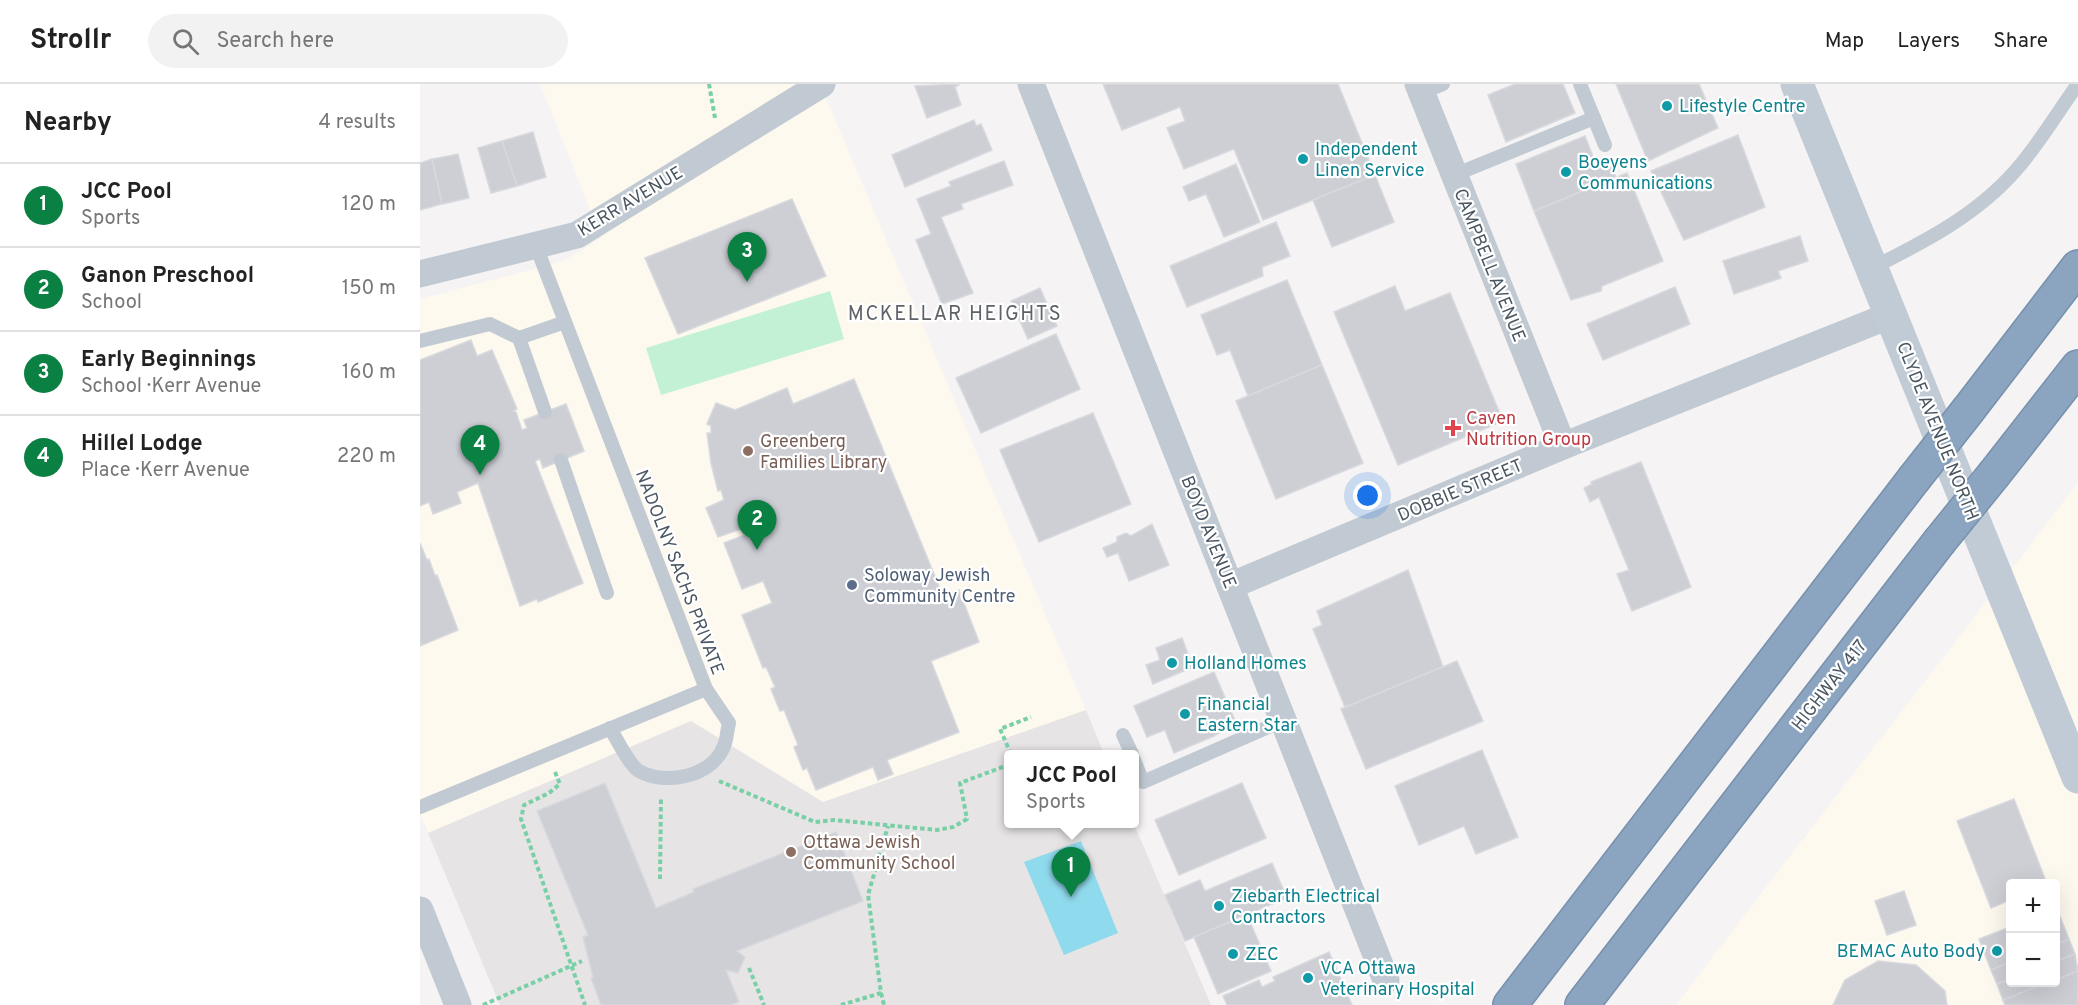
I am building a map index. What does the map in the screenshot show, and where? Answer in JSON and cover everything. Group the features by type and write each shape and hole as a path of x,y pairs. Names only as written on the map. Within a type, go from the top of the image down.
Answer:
{"highway":[{"path":"1510,1005 2078,267"},
{"name":"HIGHWAY 417","path":"1582,1005 1939,542 2078,367"}],"street":[{"name":"KERR AVENUE","path":"420,274 577,235 822,84"},
{"name":"BOYD AVENUE","path":"1031,84 1386,980"},
{"name":"CLYDE AVENUE NORTH","path":"1797,84 2076,770"},
{"name":"CAMPBELL AVENUE","path":"1427,87 1454,175 1563,446"},
{"name":"DOBBIE STREET","path":"1230,586 1563,446 1891,315"},
{"path":"420,910 458,1005"}],"lane":[{"path":"1580,84 1605,145"},
{"path":"1872,268 1932,238 1971,212 2015,171 2078,84"},
{"path":"1454,175 1594,118"},
{"name":"NADOLNY SACHS PRIVATE","path":"420,807 706,689 536,246"},
{"path":"420,340 490,324 519,338 565,322"},
{"path":"519,338 544,412"},
{"path":"561,460 607,593"},
{"path":"610,728 637,770 661,778 688,776 706,768 724,747 729,723 706,689"},
{"path":"1139,772 1143,782 1282,721"},
{"path":"1123,735 1130,750"}],"path":[{"path":"709,84 715,118 729,142"},
{"path":"1009,750 1000,729 1030,717"},
{"path":"706,768 721,783 814,822 834,820 937,830 953,828 967,819 960,783 1004,766"},
{"path":"557,776 560,784 549,794 524,805 521,819 585,1005"},
{"path":"660,879 661,778"},
{"path":"884,1005 868,895 888,826"},
{"path":"482,1005 582,961"},
{"path":"749,968 764,1005"},
{"path":"841,1005 881,993"}],"shaded area":[{"name":"Soloway Jewish Community Centre","path":"540,84 820,84 1086,710 823,803 691,721 428,833 420,813 420,299 564,261 601,238"},
{"path":"2078,483 2078,1005 1676,1005 1756,900"},
{"name":"Ottawa Jewish Community School","path":"1086,710 1102,750 1004,750 1004,828 1136,828 1211,1005 500,1005 428,833 691,721 823,802"}],"green space":[{"path":"830,291 844,339 661,395 646,348"}],"water":[{"path":"1081,841 1118,933 1064,955 1024,862"}],"building":[{"path":"960,84 955,87 961,105 927,118 915,86"},
{"name":"Independent Linen Service","path":"1103,84 1338,84 1375,175 1263,220 1234,149 1184,169 1167,128 1185,121 1180,107 1122,130"},
{"path":"1515,84 1563,84 1575,113 1506,142 1488,95"},
{"name":"Lifestyle Centre","path":"1616,84 1699,84 1718,128 1648,161"},
{"path":"974,120 976,126 981,124 992,150 905,187 892,155"},
{"path":"533,132 546,177 517,186 502,141"},
{"path":"1738,135 1765,207 1684,240 1651,171"},
{"name":"Boeyens Communications","path":"1585,136 1597,167 1609,162 1616,177 1534,211 1516,164"},
{"path":"502,141 517,186 491,193 478,148"},
{"path":"458,154 469,198 442,204 432,159"},
{"path":"432,159 442,204 420,210 420,163"},
{"path":"1004,161 1013,185 961,204 963,209 941,217 973,293 942,304 916,240 931,234 917,199 951,186 949,182"},
{"path":"1236,164 1260,222 1224,237 1206,194 1189,201 1183,187"},
{"path":"1627,173 1663,261 1602,286 1601,291 1571,300 1534,211"},
{"path":"1375,175 1394,222 1332,247 1313,200"},
{"path":"792,199 826,276 678,334 645,258"},
{"path":"1276,222 1290,256 1262,267 1263,276 1187,307 1170,266"},
{"path":"1800,236 1808,261 1778,271 1781,278 1734,294 1723,261"},
{"path":"1287,280 1322,365 1248,396 1230,350 1217,355 1201,315"},
{"path":"1395,286 1405,311 1450,293 1503,421 1398,465 1334,312"},
{"path":"1675,287 1690,324 1603,360 1587,324"},
{"path":"1040,288 1057,326 1028,339 1011,301"},
{"path":"1056,334 1080,389 981,433 956,378"},
{"path":"471,340 477,356 492,350 517,409 513,411 516,412 522,430 527,428 524,420 566,404 584,451 543,468 540,459 535,461 583,583 538,602 537,599 520,606 478,483 457,492 461,503 433,514 429,502 420,506 420,360"},
{"path":"1322,365 1363,463 1276,499 1236,401"},
{"name":"Soloway Jewish Community Centre","path":"854,379 943,596 959,590 979,642 931,661 959,732 887,760 893,774 878,780 873,767 816,790 807,768 803,770 794,747 798,745 784,710 780,711 771,689 775,687 766,667 763,668 742,615 772,603 763,581 742,589 724,543 745,535 741,529 718,537 706,508 724,500 721,490 718,491 711,463 707,433 711,433 711,426 707,424 716,403 735,410 787,388 793,404"},
{"path":"1093,413 1131,504 1039,542 1000,450"},
{"path":"1641,462 1691,587 1632,611 1617,574 1629,570 1599,497 1590,502 1584,488 1592,484 1591,482"},
{"path":"1152,524 1169,565 1129,581 1118,553 1107,557 1103,548 1117,542 1117,537 1126,533 1131,536"},
{"path":"420,543 435,576 437,575 458,630 420,646"},
{"path":"1408,570 1443,667 1345,707 1313,629 1322,625 1317,611"},
{"name":"Holland Homes","path":"1182,638 1193,667 1153,684 1146,665 1160,660 1156,648"},
{"path":"1457,661 1483,721 1366,769 1341,709"},
{"name":"Financial Eastern Star","path":"1214,672 1236,723 1214,736 1174,753 1165,730 1147,737 1134,706"},
{"path":"1482,750 1518,837 1476,854 1464,826 1419,845 1395,786"},
{"path":"605,783 656,908 694,892 693,889 836,832 863,901 737,951 745,957 738,973 726,970 739,1002 731,1005 601,1005 591,978 593,977 583,937 588,935 537,811"},
{"path":"1242,783 1266,838 1179,875 1155,820"},
{"path":"2014,799 2045,879 2006,879 2006,902 1991,908 1957,821"},
{"name":"Ziebarth Electrical Contractors","path":"1272,863 1284,891 1288,890 1291,896 1185,941 1165,895 1200,880 1205,891"},
{"path":"1904,891 1916,925 1887,935 1875,901"},
{"name":"ZEC","path":"1247,915 1271,971 1218,994 1194,937"},
{"path":"2060,916 2069,939 2060,943"},
{"name":"BEMAC Auto Body","path":"2006,929 2006,964 1991,970 1979,939"},
{"path":"2069,939 2075,954 2060,960 2060,943"},
{"name":"VCA Ottawa Veterinary Hospital","path":"1329,952 1352,1005 1227,1005 1223,996 1259,980 1262,987 1275,981 1273,977"},
{"path":"2075,954 2078,971 2060,978 2060,960"},
{"path":"1878,961 1916,965 1945,991 1947,1005 1833,1005 1845,980"},
{"path":"2006,964 2006,981 1997,984 1991,970"},
{"path":"2078,971 2078,1005 2005,1005 2003,1000 2036,987 2060,987 2060,978"},
{"path":"2006,981 2006,987 2036,987 2003,1000 1997,984"}],"place":[{"name":"Lifestyle Centre","path":"1667,106"},
{"name":"Independent Linen Service","path":"1303,159"},
{"name":"Boeyens Communications","path":"1566,172"},
{"name":"Early Beginnings","path":"747,282"},
{"name":"Caven Nutrition Group","path":"1453,428"},
{"name":"Greenberg Families Library","path":"748,451"},
{"name":"Hillel Lodge","path":"480,475"},
{"name":"Ganon Preschool","path":"757,550"},
{"name":"Soloway Jewish Community Centre","path":"852,585"},
{"name":"Holland Homes","path":"1172,663"},
{"name":"Financial Eastern Star","path":"1185,714"},
{"name":"Ottawa Jewish Community School","path":"791,852"},
{"name":"JCC Pool","path":"1071,897"},
{"name":"Ziebarth Electrical Contractors","path":"1219,906"},
{"name":"BEMAC Auto Body","path":"1997,951"},
{"name":"ZEC","path":"1233,954"},
{"name":"VCA Ottawa Veterinary Hospital","path":"1308,978"}],"district":[{"name":"MCKELLAR HEIGHTS","path":"955,313"}]}
